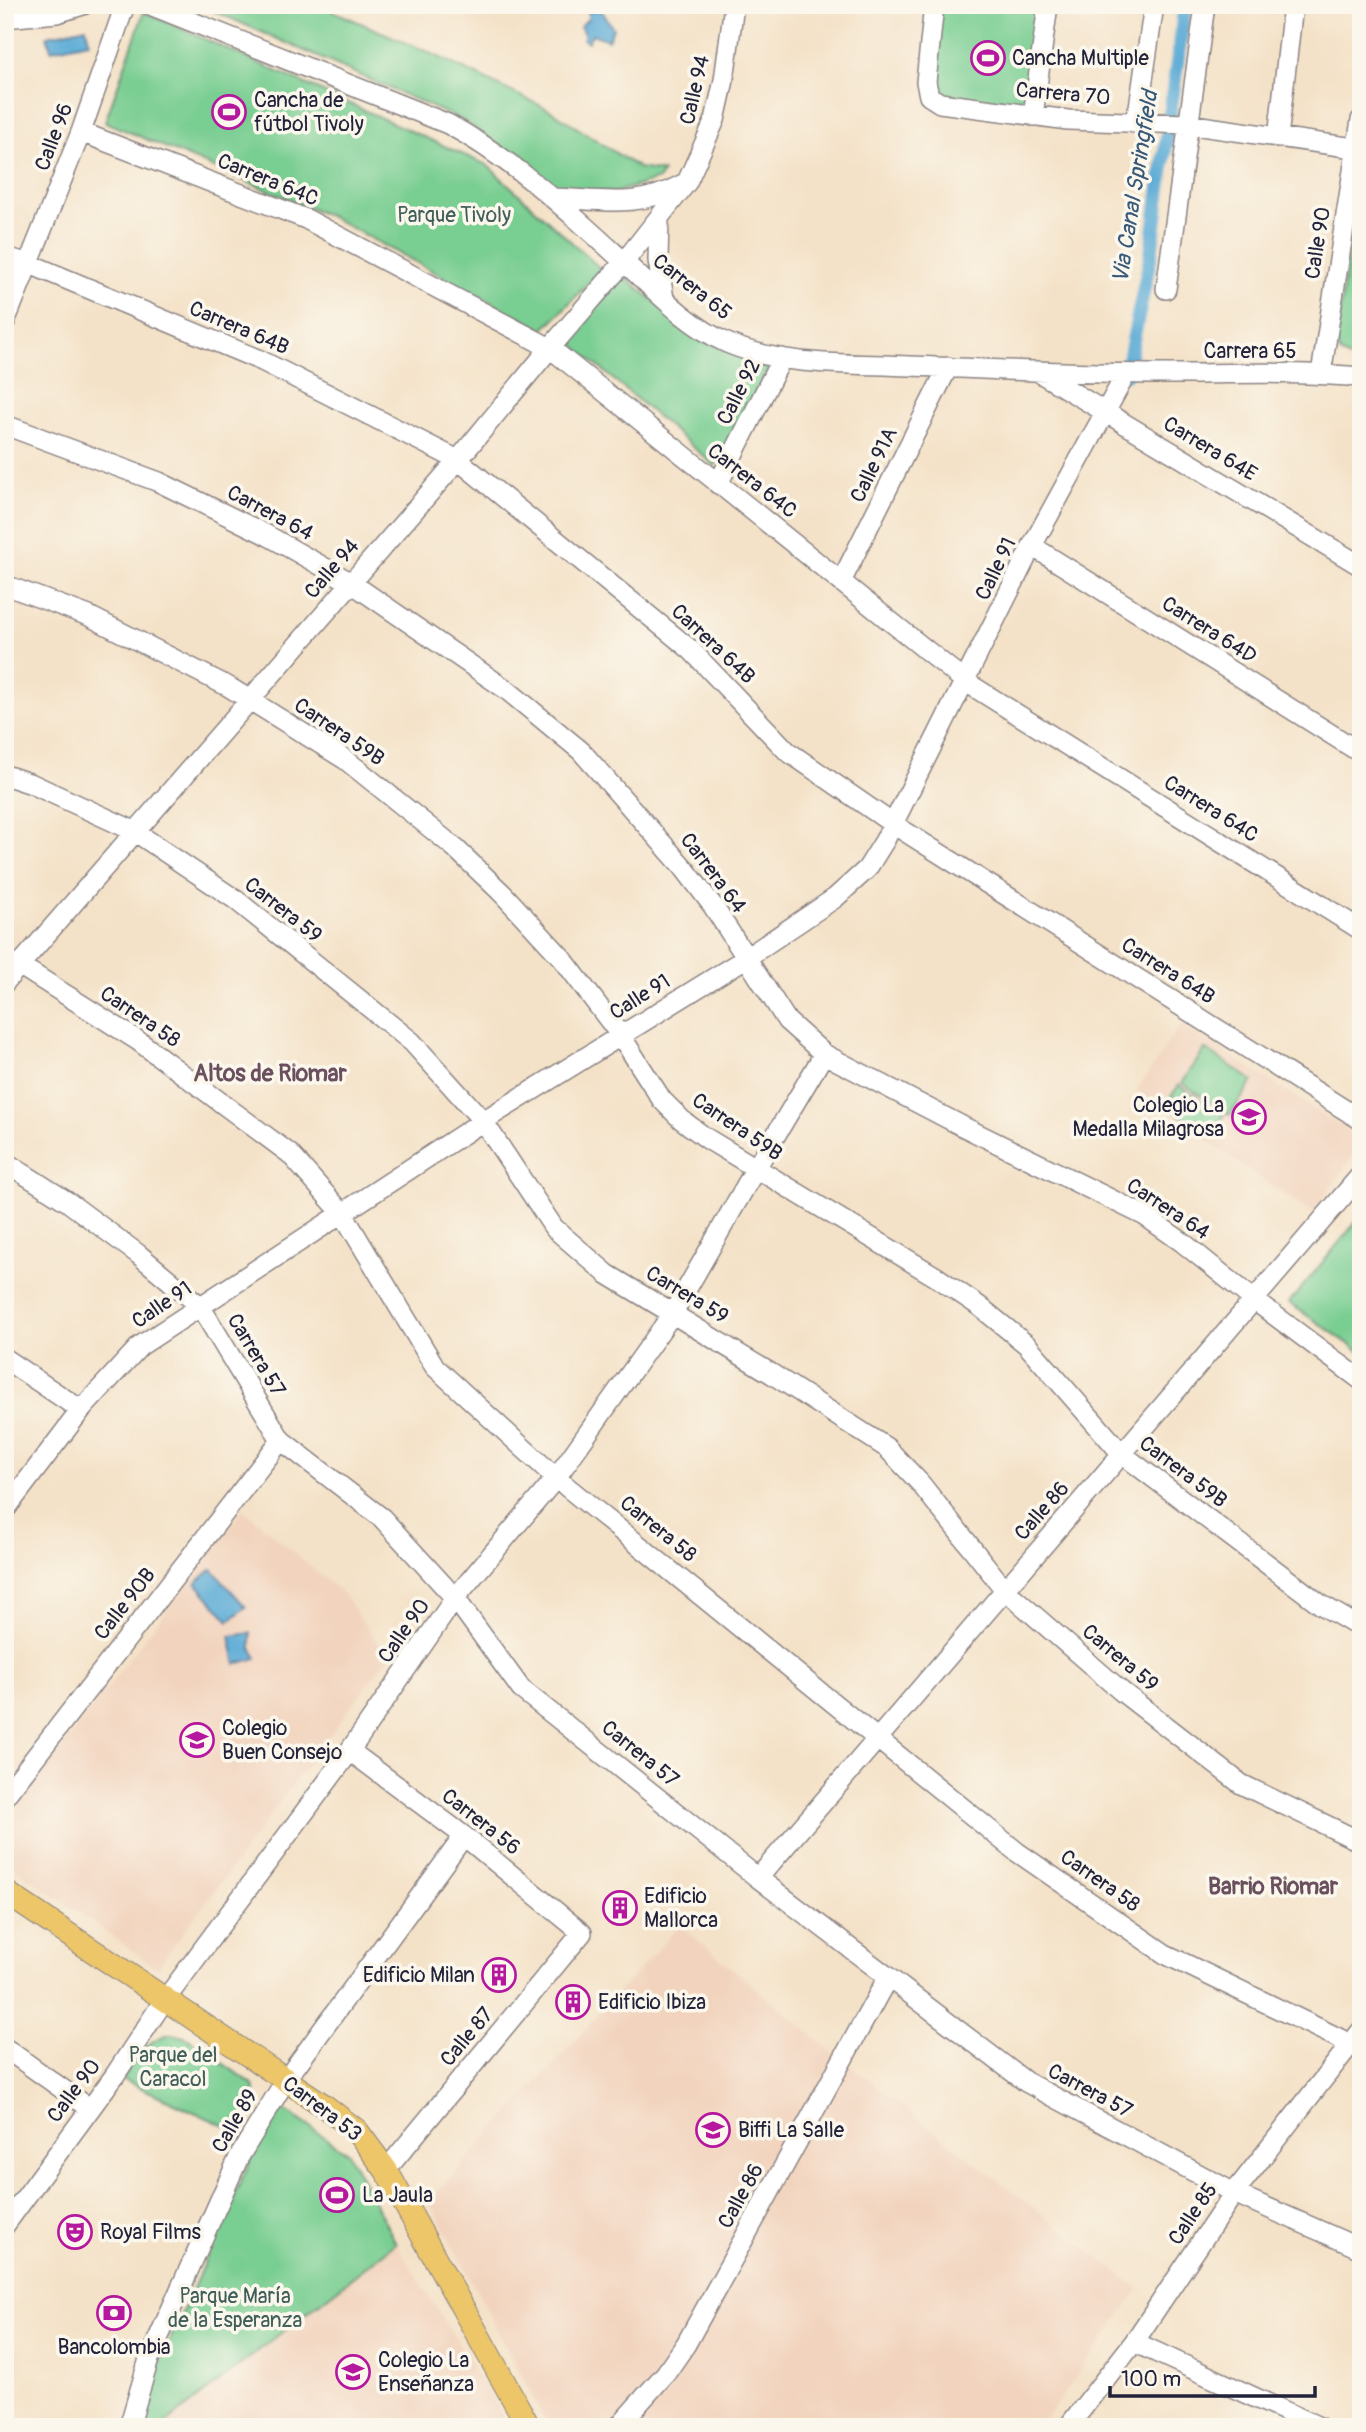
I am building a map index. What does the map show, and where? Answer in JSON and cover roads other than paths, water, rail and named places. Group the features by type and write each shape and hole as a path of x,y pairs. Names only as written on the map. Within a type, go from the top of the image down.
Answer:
{"main road":[{"name":"Carrera 53","path":"5,1892 357,2131 386,2169 529,2427"}],"street":[{"path":"5,18 57,13 83,5"},
{"name":"Calle 96","path":"5,322 81,132 125,5"},
{"name":"Carrera 65","path":"150,5 449,124 489,148 554,198 664,299 702,328 726,342 750,351 782,358 835,363 1126,374 1321,374 1361,377"},
{"name":"Calle 94","path":"5,982 12,962 134,831 458,460 624,262 687,182 715,120 724,80 734,5"},
{"name":"Carrera 70","path":"934,5 926,82 929,96 940,103 1068,120 1180,124 1359,149"},
{"path":"1033,116 1048,5"},
{"path":"1143,123 1139,107 1154,5"},
{"path":"1166,289 1180,124 1205,5"},
{"path":"1278,138 1293,5"},
{"name":"Calle 90","path":"1321,374 1359,149 1361,120"},
{"name":"Carrera 64C","path":"81,132 306,219 550,348 966,682 1361,930"},
{"path":"554,198 635,201 651,199 687,182"},
{"path":"593,234 596,216 606,200"},
{"path":"659,218 657,260 664,299"},
{"name":"Carrera 64B","path":"5,257 30,264 262,361 458,460 691,650 788,751 893,824 1361,1121"},
{"name":"Calle 92","path":"718,484 782,358"},
{"name":"Calle 91A","path":"841,582 948,367"},
{"name":"Carrera 64E","path":"1036,370 1361,566"},
{"name":"Calle 91","path":"5,1510 81,1410 140,1346 483,1121 746,958 835,898 867,869 966,682 1032,547 1126,374"},
{"name":"Carrera 64","path":"5,425 159,482 265,534 350,582 507,690 581,751 684,868 713,906 787,1021 804,1039 824,1054 962,1126 1145,1216 1361,1380"},
{"name":"Carrera 64D","path":"1032,547 1361,752"},
{"name":"Carrera 59B","path":"5,585 89,616 229,687 346,760 454,847 503,894 562,958 621,1036 662,1100 682,1120 706,1138 938,1278 979,1306 1027,1345 1122,1454 1320,1604 1361,1628"},
{"name":"Carrera 59","path":"5,775 32,784 134,831 236,900 412,1042 483,1121 554,1228 607,1274 887,1448 920,1483 1005,1590 1121,1691 1241,1784 1361,1842"},
{"name":"Carrera 58","path":"12,962 137,1040 290,1154 343,1214 435,1367 556,1478 1017,1852 1165,1954 1357,2041"},
{"name":"Calle 90","path":"6,2222 115,2075 166,1999 350,1751 455,1598 556,1478 673,1313 824,1054"},
{"name":"Carrera 57","path":"5,1162 68,1202 200,1306 281,1440 382,1518 455,1598 521,1689 758,1878 1026,2082 1234,2193 1361,2249"},
{"name":"Calle 86","path":"758,1878 1361,1175"},
{"path":"5,1359 81,1410"},
{"name":"Calle 90B","path":"5,1796 281,1440"},
{"name":"Carrera 56","path":"350,1751 464,1836 582,1933"},
{"name":"Calle 89","path":"129,2427 149,2359 239,2157 285,2081 464,1836"},
{"name":"Calle 87","path":"386,2169 582,1933"},
{"name":"Calle 86","path":"618,2427 667,2373 686,2344 888,1977"},
{"name":"Calle 85","path":"1068,2427 1134,2342 1234,2193 1357,2041"},
{"path":"5,2048 89,2108"},
{"path":"1134,2342 1320,2427"}],"water":[{"path":"601,10 613,28 608,40 592,34 588,42 583,39 585,36 580,26 588,19 588,12"},
{"path":"86,27 89,42 51,50 47,36"},
{"path":"212,1569 246,1607 229,1621 196,1583"},
{"path":"251,1633 251,1648 257,1658 236,1664 230,1636"}],"waterway":[{"name":"Via Canal Springfield","path":"1126,374 1151,254 1185,5"}],"place":[{"name":"Cancha Multiple","path":"988,58"},
{"name":"Cancha de fútbol Tivoly","path":"229,112"},
{"name":"Colegio La Medalla Milagrosa","path":"1249,1117"},
{"name":"Colegio Buen Consejo","path":"197,1740"},
{"name":"Edificio Mallorca","path":"620,1908"},
{"name":"Edificio Milan","path":"499,1975"},
{"name":"Edificio Ibiza","path":"573,2002"},
{"name":"Biffi La Salle","path":"713,2130"},
{"name":"La Jaula","path":"337,2195"},
{"name":"Royal Films","path":"75,2232"},
{"name":"Bancolombia","path":"114,2313"},
{"name":"Colegio La Enseñanza","path":"353,2372"}],"district":[{"name":"Altos de Riomar","path":"270,1073"},
{"name":"Barrio Riomar","path":"1273,1886"}],"park label":[{"name":"Parque Tivoly","path":"454,215"},
{"name":"Parque del Caracol","path":"173,2067"},
{"name":"Parque María de la Esperanza","path":"235,2308"}]}
